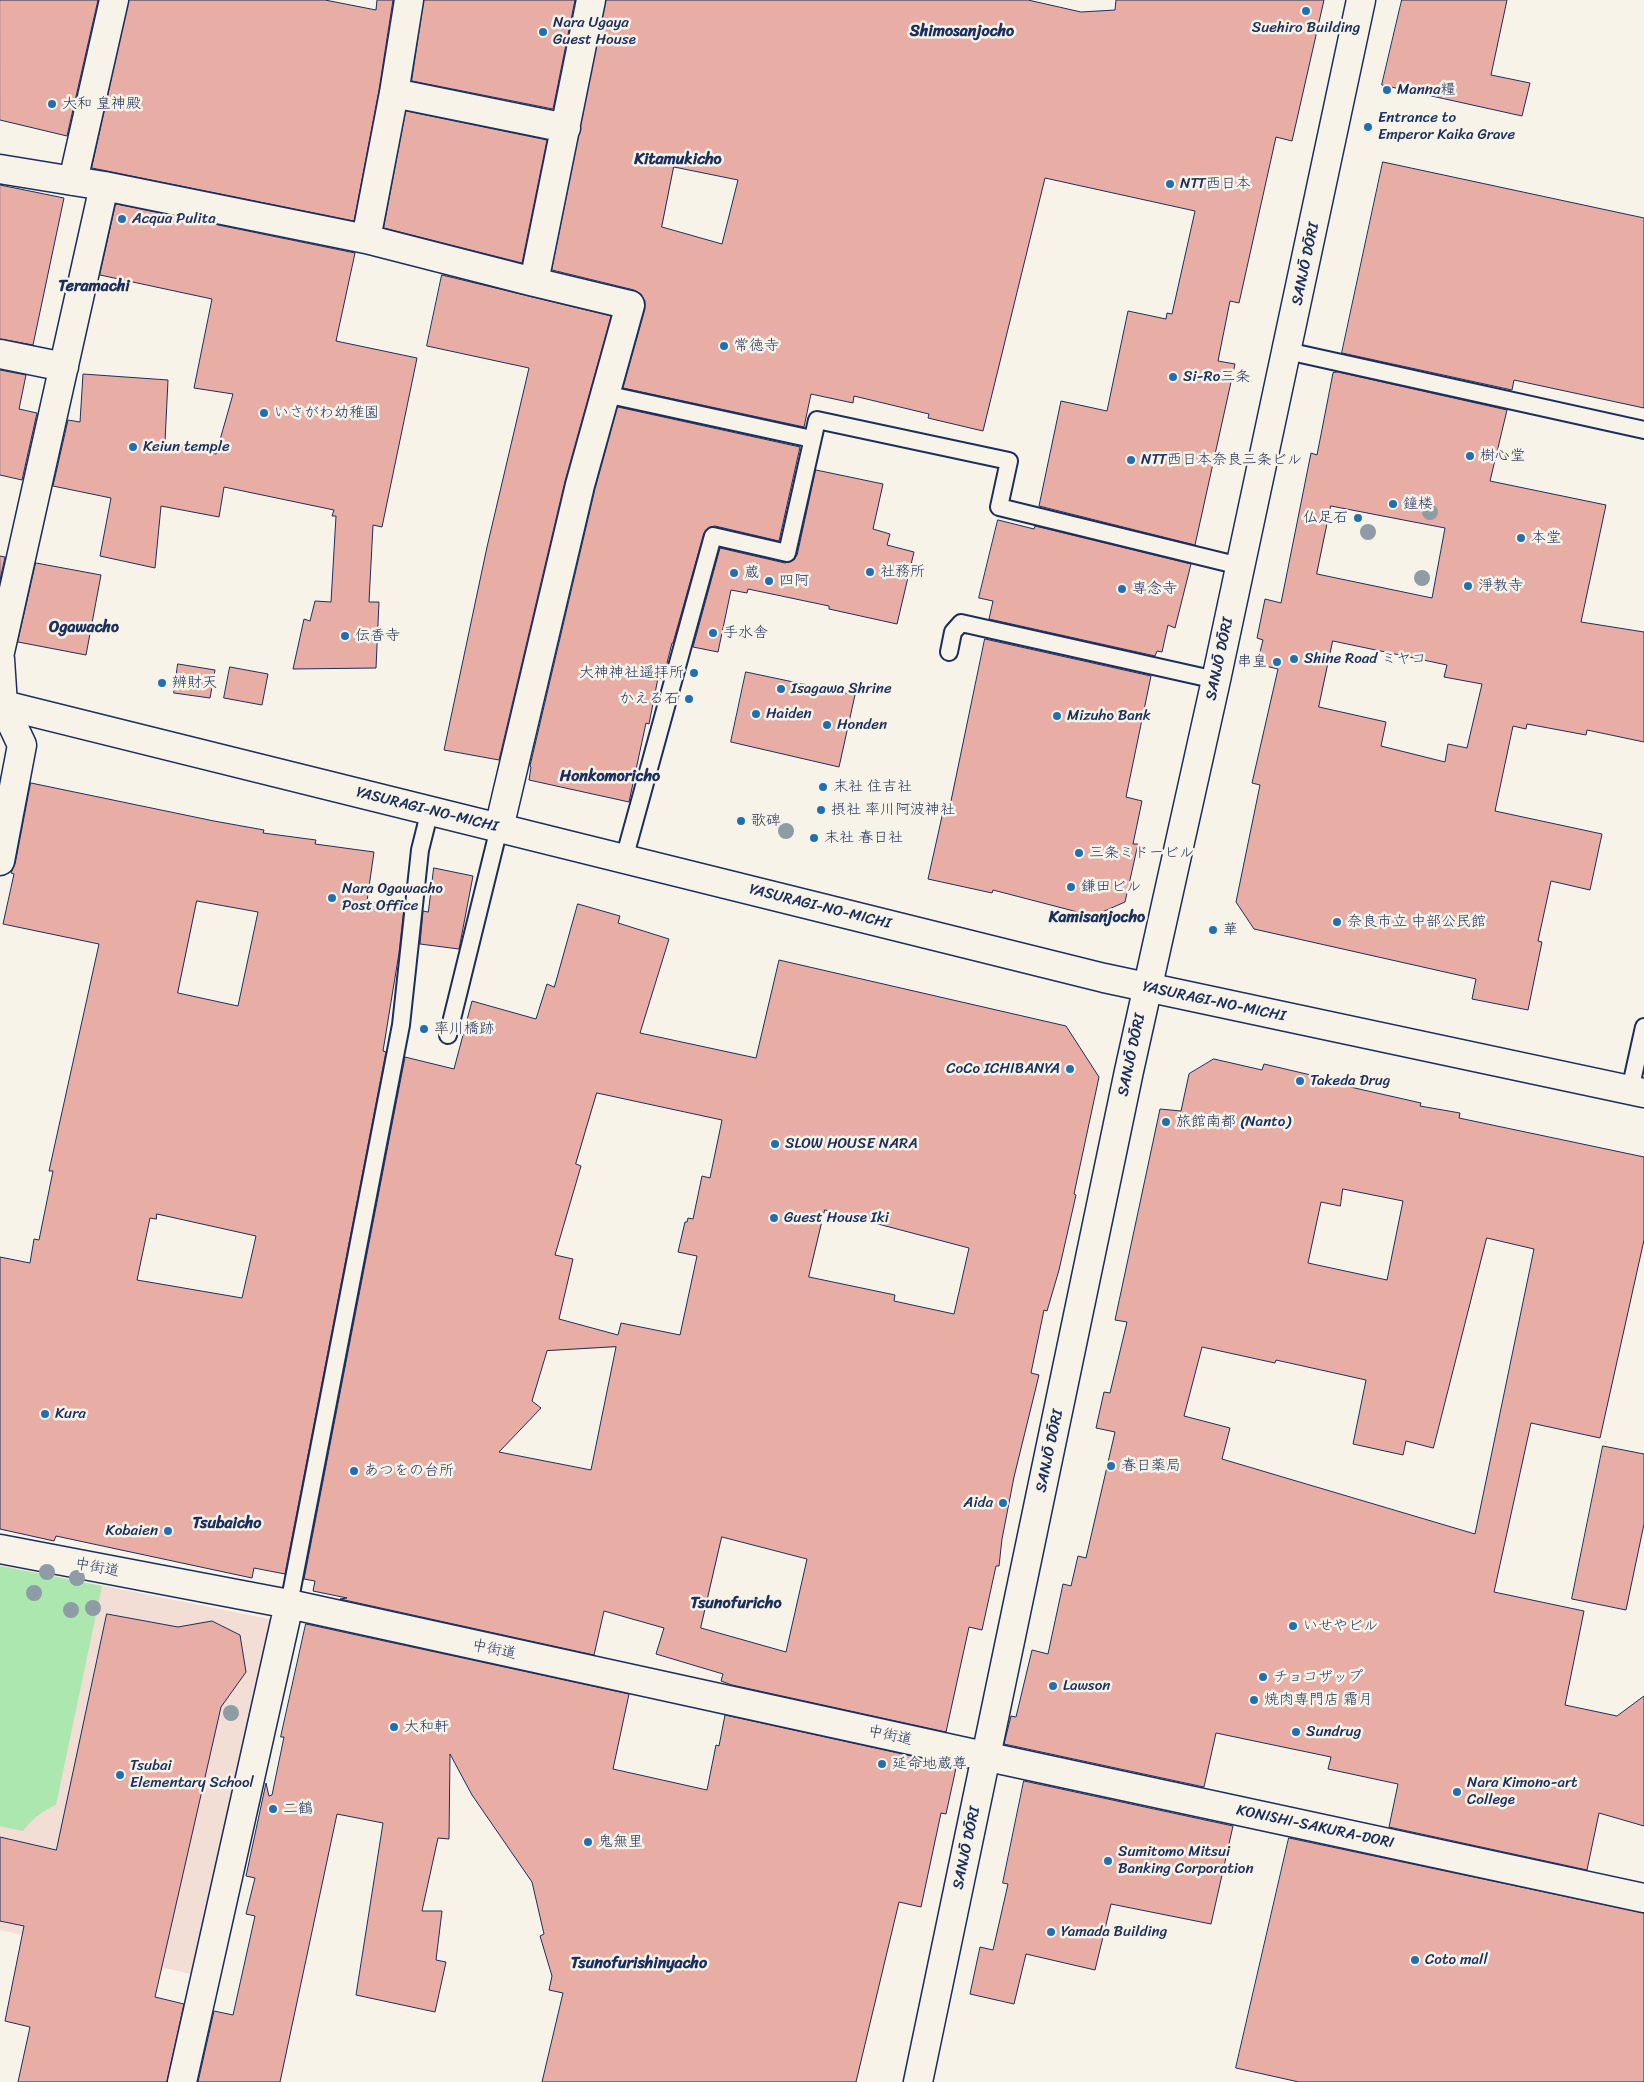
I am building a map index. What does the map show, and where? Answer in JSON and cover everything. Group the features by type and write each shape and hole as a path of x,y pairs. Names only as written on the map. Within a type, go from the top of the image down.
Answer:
{"street":[{"path":"73,181 114,0"},
{"path":"366,239 394,93 409,0"},
{"path":"534,282 591,0"},
{"name":"SANJŌ DŌRI","path":"918,2082 1147,988 1216,680 1362,0"},
{"path":"394,93 566,128"},
{"path":"0,169 104,186 366,239 630,306 580,485 499,828"},
{"path":"0,652 104,186"},
{"path":"0,354 64,367"},
{"path":"0,659 2,705 22,745 0,862"},
{"name":"YASURAGI-NO-MICHI","path":"2,705 1147,988 1637,1091"},
{"name":"中街道","path":"0,1550 289,1604 987,1757"},
{"path":"182,2082 289,1604"},
{"name":"KONISHI-SAKURA-DORI","path":"987,1757 1644,1898"}],"lane":[{"path":"1287,351 1644,430"},
{"path":"605,394 812,439"},
{"path":"624,858 713,536 787,553 817,420 1009,462 999,507 1240,566"},
{"path":"948,652 953,632 961,623 1216,680"},
{"path":"289,1604 401,1025 420,850 430,810"},
{"path":"448,1035 499,828"},
{"path":"1637,1091 1644,1027"}],"shaded area":[{"name":"Tsubai Elementary School","path":"0,1565 274,1620 195,1975 0,1930"}],"green space":[{"path":"0,1566 102,1586 56,1805 38,1816 23,1831 0,1826"}],"building":[{"path":"0,0 98,0 67,136 0,120"},
{"path":"129,0 325,0 376,10 377,0 393,0 379,90 354,221 92,168"},
{"path":"424,0 575,0 553,109 412,81"},
{"path":"606,0 1028,0 1081,12 1115,10 1116,0 1324,0 1292,141 1276,137 1239,303 1230,301 1218,361 1235,364 1195,545 1039,506 1061,401 1107,411 1128,311 1166,319 1167,313 1172,314 1195,211 1045,178 983,431 928,418 929,414 854,396 853,403 811,394 804,427 623,388 645,309 645,301 641,294 634,290 552,270","holes":["674,167 738,180 722,244 662,227"]},
{"path":"1402,0 1507,0 1491,75 1530,83 1522,116 1382,85"},
{"path":"406,111 547,140 522,263 384,228"},
{"path":"1383,162 1644,218 1644,408 1514,380 1512,390 1342,353"},
{"path":"0,185 64,198 33,345 0,339"},
{"path":"116,204 355,253 336,341 417,358 382,527 373,525 369,602 379,602 376,668 293,669 304,619 310,621 315,601 331,602 336,516 332,516 334,510 224,487 219,517 161,506 155,568 100,556 111,498 53,486 68,420 80,422 83,374 168,380 165,442 216,454 233,394 194,388 212,299 100,275"},
{"path":"442,275 611,316 565,481 499,760 444,750 487,547 529,368 427,346"},
{"path":"0,370 26,375 19,409 37,413 22,480 0,475"},
{"path":"1338,372 1507,410 1490,481 1606,505 1581,622 1644,632 1644,742 1587,730 1586,735 1527,724 1526,729 1513,726 1495,811 1602,834 1590,890 1551,881 1538,941 1542,942 1528,1010 1472,999 1476,979 1254,929 1236,902 1260,785 1252,783 1278,669 1257,664 1263,640 1257,638 1265,599 1281,603 1311,453 1317,455 1333,373","holes":["1331,506 1445,528 1432,598 1317,574","1333,641 1447,665 1444,677 1482,684 1467,748 1448,744 1445,762 1381,746 1386,722 1319,707"]},
{"path":"618,407 800,447 779,541 715,526 710,527 704,533 663,679 658,678 649,724 646,723 629,802 529,780 530,766 595,489"},
{"path":"816,470 883,484 873,529 890,534 887,545 914,552 897,624 829,609 829,606 748,589 747,593 731,590 718,652 693,647 720,548 785,563 794,560 797,555"},
{"path":"998,520 1034,529 1035,526 1191,564 1175,628 1168,625 1162,652 1157,651 1155,656 989,619 993,601 979,598"},
{"path":"0,556 5,557 0,580"},
{"path":"36,563 101,575 86,655 18,642"},
{"path":"985,639 1151,676 1126,797 1142,801 1133,844 1138,844 1125,902 1093,916 993,890 992,893 928,879 945,803 950,804"},
{"path":"178,664 215,670 210,698 174,693"},
{"path":"230,667 268,674 262,705 224,698"},
{"path":"746,672 855,695 839,767 731,742"},
{"path":"31,783 264,830 263,833 316,840 315,844 374,852 367,901 404,908 399,953 383,1051 386,1052 285,1574 254,1568 252,1578 56,1536 54,1541 0,1529 0,1257 30,1263 34,1239 39,1240 53,1171 49,1171 99,944 3,924 14,874 11,873 15,864","holes":["197,901 258,912 238,1006 178,993","157,1214 256,1236 242,1298 137,1280 150,1218 156,1219"]},
{"path":"434,868 473,876 459,949 420,944 423,911 428,912"},
{"path":"578,904 620,916 618,923 669,939 640,1033 756,1058 779,960 1066,1026 1099,1077 1059,1270 1047,1311 1044,1310 1031,1373 1039,1375 1014,1477 1002,1539 999,1566 996,1566 982,1630 969,1627 946,1732 732,1685 721,1681 723,1674 656,1654 664,1628 604,1611 594,1655 340,1599 347,1598 313,1591 315,1581 304,1579 405,1057 454,1069 472,1001 536,1019 547,984 554,987","holes":["597,1093 722,1120 710,1178 702,1176 693,1219 688,1218 687,1222 685,1222 678,1252 697,1256 680,1335 621,1323 618,1335 559,1319 573,1259 555,1255 581,1166 576,1164","825,1210 969,1248 954,1314 894,1301 895,1295 809,1277","616,1347 591,1470 499,1452 541,1408 532,1401 547,1351","722,1537 807,1559 786,1652 701,1628"]},
{"path":"1214,1059 1262,1070 1264,1064 1315,1076 1315,1079 1421,1103 1420,1106 1460,1113 1459,1118 1644,1157 1644,1240 1600,1438 1531,1423 1494,1592 1584,1611 1565,1705 1617,1716 1644,1696 1644,1826 1599,1813 1587,1870 1389,1827 1398,1784 1328,1769 1331,1757 1216,1733 1204,1787 1004,1744 1011,1716 1016,1717 1032,1650 1048,1654 1063,1584 1071,1586 1078,1556 1086,1558 1115,1432 1096,1428 1104,1392 1110,1393 1127,1322 1115,1320 1160,1109 1181,1111 1189,1074","holes":["1343,1189 1403,1201 1387,1280 1308,1263 1321,1202 1340,1206","1487,1238 1534,1249 1475,1534 1222,1459 1230,1428 1184,1416 1202,1347 1275,1363 1276,1360 1366,1380 1353,1444 1403,1455 1406,1441 1433,1448"]},
{"path":"1603,1446 1644,1454 1644,1524 1626,1610 1572,1599"},
{"path":"107,1614 178,1627 212,1621 240,1635 246,1672 221,1707 155,1997 184,2004 167,2082 18,2082 30,2027 5,2021 24,1926 0,1921 0,1837 56,1850"},
{"path":"306,1624 629,1694 613,1769 707,1790 716,1745 719,1746 725,1715 939,1762 939,1764 956,1768 946,1814 941,1813 921,1907 899,1902 856,2082 542,2082 563,1993 549,1990 552,1976 540,1936 544,1934 532,1882 472,1795 450,1754 449,1839 438,1838 422,1911 442,1911 436,1960 446,1962 435,2012 356,1995 383,1823 337,1814 280,2082 198,2082 214,2011 233,2015 255,1916 246,1914 255,1878 246,1876 266,1783 269,1796 272,1795 284,1737 281,1737"},
{"path":"1024,1781 1233,1826 1211,1924 1111,1904 1095,1970 1026,1954 1014,2004 970,1994 980,1947 993,1950 1008,1884 1003,1883"},
{"path":"1289,1838 1644,1913 1644,2082 1299,2082 1236,2068"}],"place":[{"name":"Suehiro Building","path":"1306,11"},
{"name":"Nara Ugaya Guest House","path":"543,32"},
{"name":"Manna糧","path":"1387,90"},
{"name":"大和 皇神殿","path":"52,104"},
{"name":"Entrance to Emperor Kaika Grave","path":"1368,127"},
{"name":"NTT西日本","path":"1170,184"},
{"name":"Acqua Pulita","path":"122,219"},
{"name":"常徳寺","path":"724,346"},
{"name":"Si-Ro三条","path":"1173,377"},
{"name":"いさがわ幼稚園","path":"264,413"},
{"name":"Keiun temple","path":"133,447"},
{"name":"樹心堂","path":"1470,456"},
{"name":"NTT西日本奈良三条ビル","path":"1131,460"},
{"name":"鐘楼","path":"1393,504"},
{"name":"仏足石","path":"1358,518"},
{"name":"本堂","path":"1521,538"},
{"name":"社務所","path":"870,572"},
{"name":"蔵","path":"734,573"},
{"name":"四阿","path":"769,581"},
{"name":"淨教寺","path":"1468,586"},
{"name":"専念寺","path":"1122,589"},
{"name":"手水舎","path":"713,633"},
{"name":"伝香寺","path":"345,636"},
{"name":"Shine Road ミヤコ","path":"1294,659"},
{"name":"串皇","path":"1277,662"},
{"name":"大神神社遥拝所","path":"694,673"},
{"name":"辨財天","path":"162,683"},
{"name":"Isagawa Shrine","path":"781,689"},
{"name":"かえる石","path":"689,699"},
{"name":"Haiden","path":"756,714"},
{"name":"Mizuho Bank","path":"1057,716"},
{"name":"Honden","path":"827,725"},
{"name":"末社 住吉社","path":"823,787"},
{"name":"摂社 率川阿波神社","path":"821,810"},
{"name":"歌碑","path":"741,821"},
{"name":"末社 春日社","path":"814,838"},
{"name":"三条ミドービル","path":"1079,853"},
{"name":"鎌田ビル","path":"1071,887"},
{"name":"Nara Ogawacho Post Office","path":"332,898"},
{"name":"奈良市立 中部公民館","path":"1337,922"},
{"name":"華","path":"1213,930"},
{"name":"率川橋跡","path":"424,1029"},
{"name":"CoCo ICHIBANYA","path":"1070,1069"},
{"name":"Takeda Drug","path":"1300,1081"},
{"name":"旅館南都 (Nanto)","path":"1166,1122"},
{"name":"SLOW HOUSE NARA","path":"775,1144"},
{"name":"Guest House Iki","path":"774,1218"},
{"name":"Kura","path":"45,1414"},
{"name":"春日薬局","path":"1111,1466"},
{"name":"あつをの台所","path":"354,1471"},
{"name":"Aida","path":"1003,1503"},
{"name":"Kobaien","path":"168,1531"},
{"name":"いせやビル","path":"1293,1626"},
{"name":"チョコザップ","path":"1263,1677"},
{"name":"Lawson","path":"1053,1686"},
{"name":"焼肉専門店 霜月","path":"1254,1700"},
{"name":"大和軒","path":"394,1727"},
{"name":"Sundrug","path":"1296,1732"},
{"name":"延命地蔵尊","path":"882,1764"},
{"name":"Tsubai Elementary School","path":"120,1775"},
{"name":"Nara Kimono-art College","path":"1457,1792"},
{"name":"二鶴","path":"273,1809"},
{"name":"鬼無里","path":"588,1842"},
{"name":"Sumitomo Mitsui Banking Corporation","path":"1108,1861"},
{"name":"Yamada Building","path":"1051,1932"},
{"name":"Coto mall","path":"1415,1960"}],"district":[{"name":"Shimosanjocho","path":"962,32"},
{"name":"Kitamukicho","path":"678,160"},
{"name":"Teramachi","path":"94,287"},
{"name":"Ogawacho","path":"84,628"},
{"name":"Honkomoricho","path":"610,777"},
{"name":"Kamisanjocho","path":"1097,918"},
{"name":"Tsubaicho","path":"227,1524"},
{"name":"Tsunofuricho","path":"736,1604"},
{"name":"Tsunofurishinyacho","path":"639,1964"}]}
